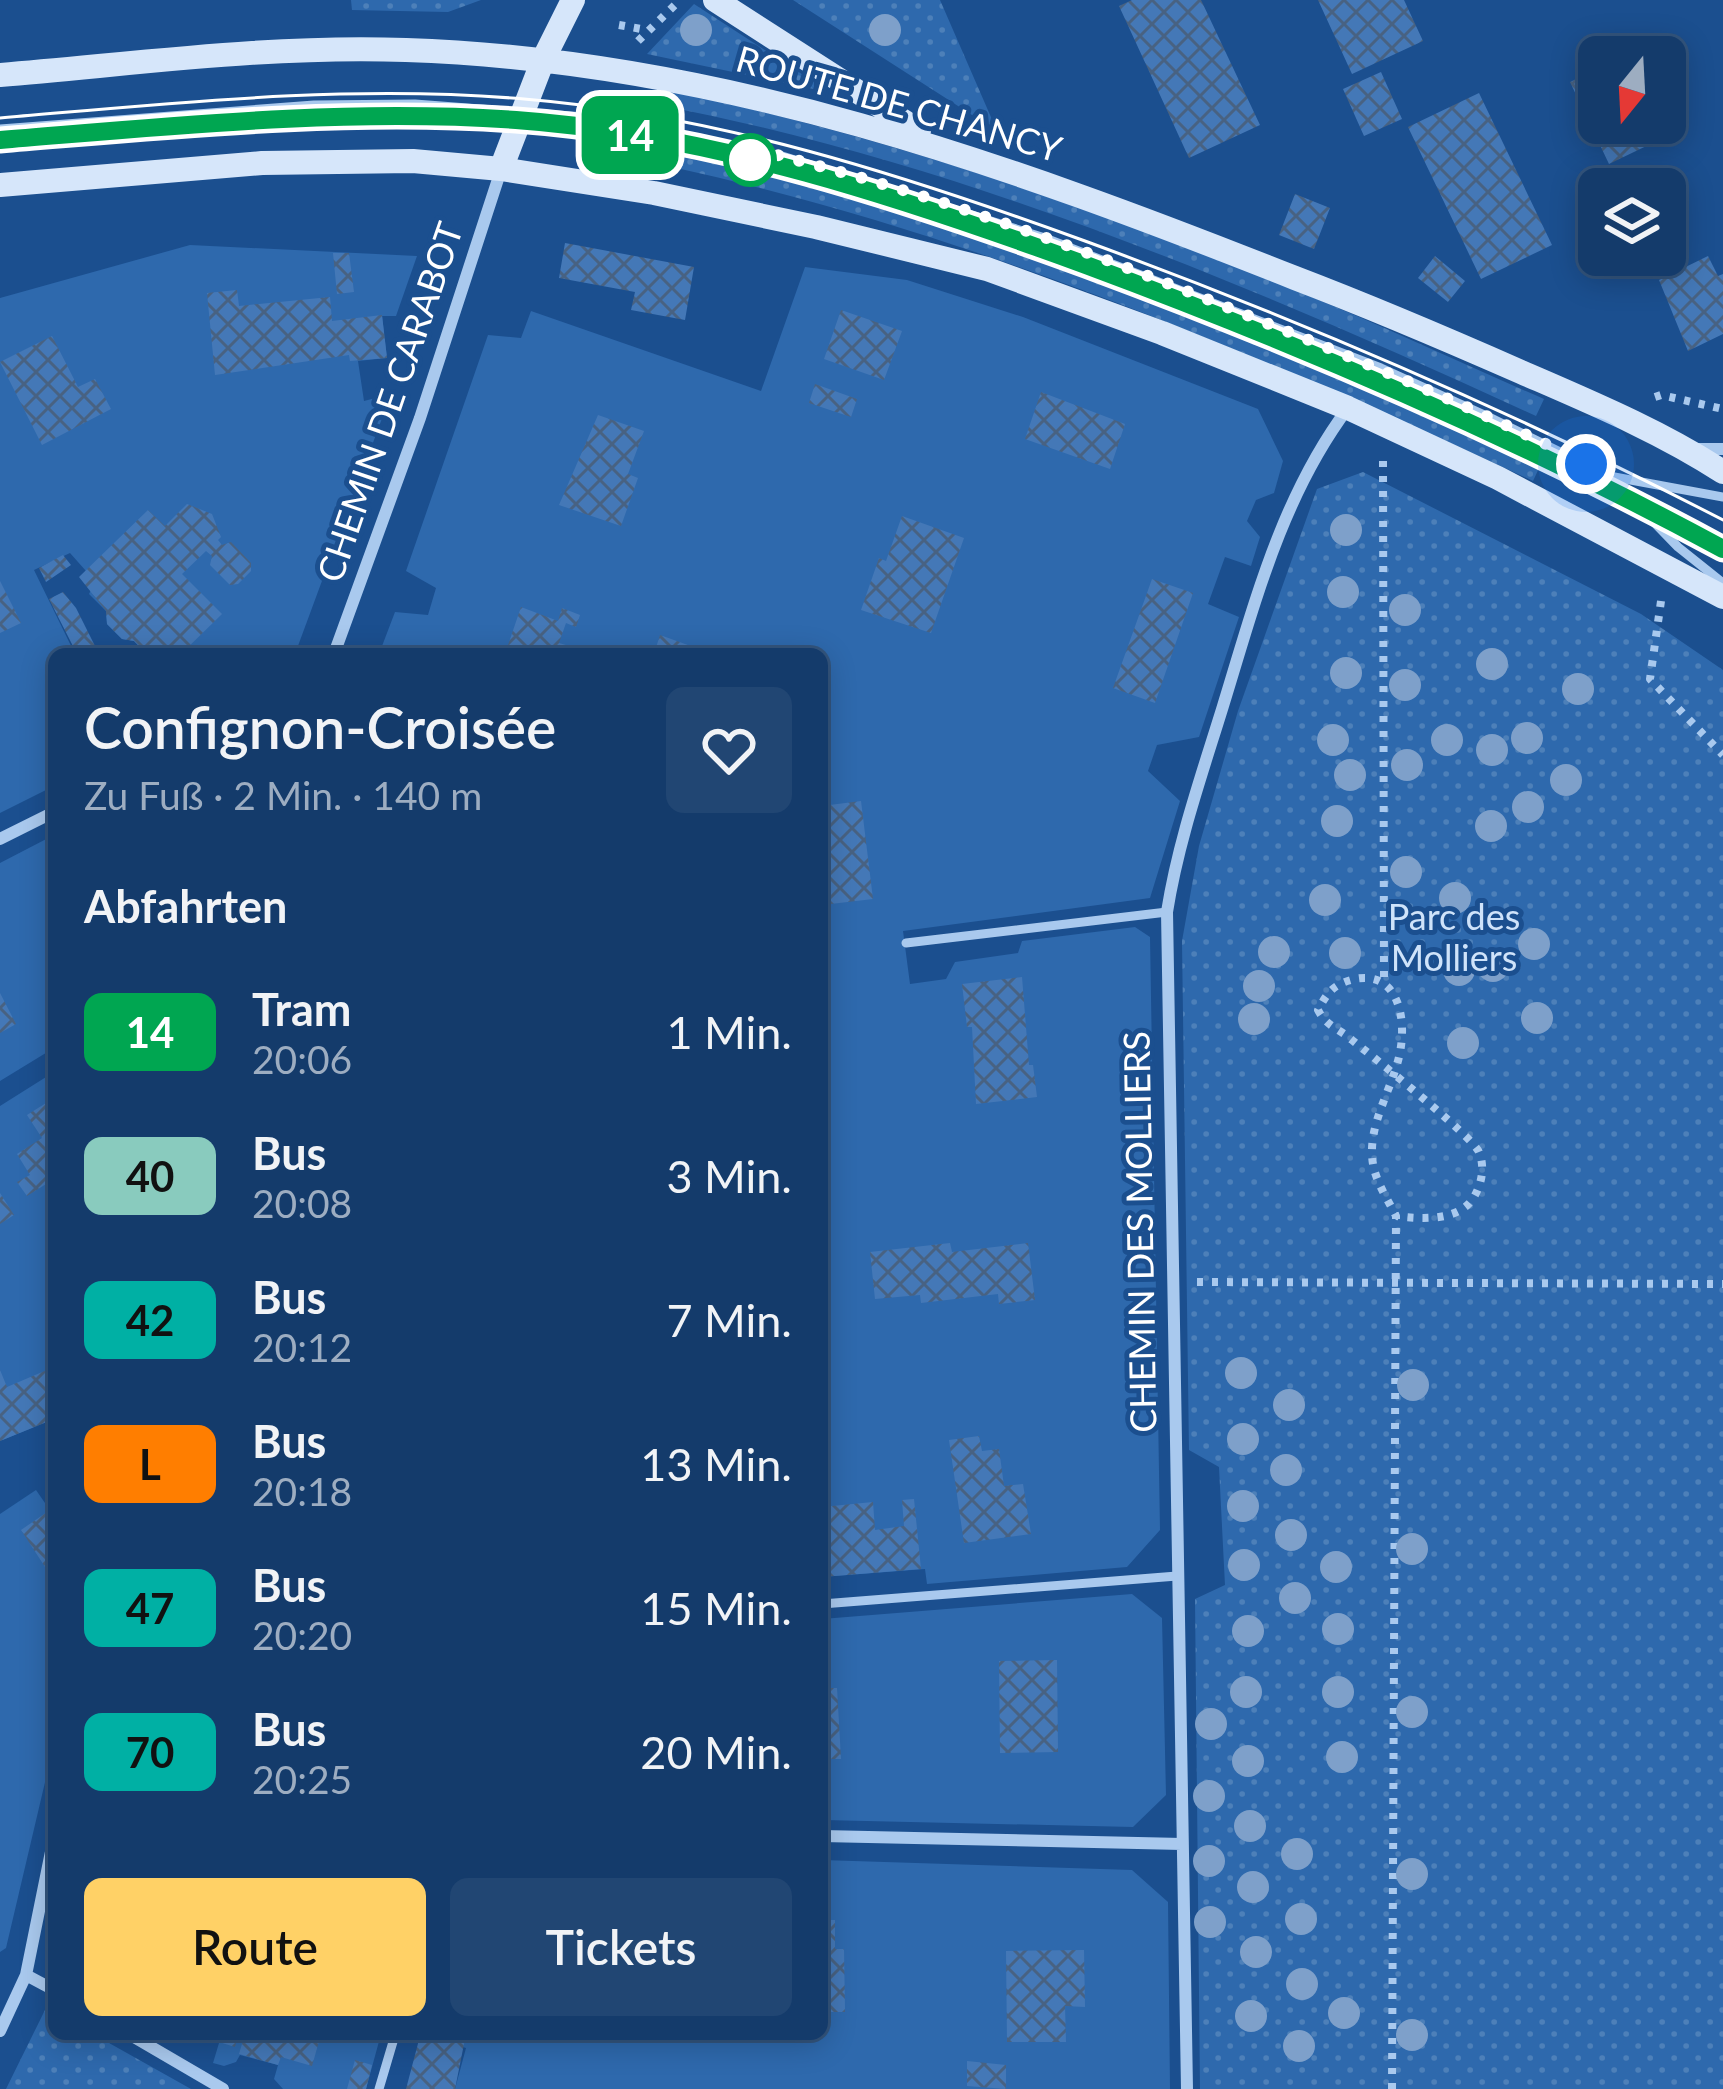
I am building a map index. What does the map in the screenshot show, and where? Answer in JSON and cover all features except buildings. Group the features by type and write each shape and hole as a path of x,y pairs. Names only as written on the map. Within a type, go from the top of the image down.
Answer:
{"main road":[{"path":"501,169 573,0"},
{"path":"715,0 946,148"},
{"name":"ROUTE DE CHANCY","path":"0,75 338,50 403,50 544,60 763,98 946,148 1096,200 1565,391 1687,449 1723,472"},
{"path":"0,185 298,161 412,161 501,169 738,210 987,269 1348,408 1498,478 1723,596"}],"street":[{"name":"CHEMIN DE CARABOT","path":"336,648 427,398 501,169"},
{"name":"CHEMIN DES MOLLIERS","path":"1187,2089 1167,912 1201,776 1283,522 1305,471 1348,408"},
{"path":"1687,449 1723,449"},
{"path":"0,839 48,815"},
{"path":"828,1836 1182,1844"},
{"path":"0,2031 4,2013 26,1975 48,1867"},
{"path":"26,1975 48,1987"},
{"path":"139,2040 223,2089"}],"lane":[{"path":"0,129 314,105 416,104 523,110 643,125 714,140 854,175 1176,286 1381,368 1609,476 1723,496"},
{"path":"1609,476 1678,547 1723,583"},
{"path":"906,943 1167,912"},
{"path":"828,1604 1177,1576"},
{"path":"380,2089 394,2040"}],"path":[{"path":"628,52 680,0"},
{"path":"619,25 648,31"},
{"path":"1661,394 1723,409"},
{"path":"1383,461 1384,981"},
{"path":"1666,565 1650,680 1723,755"},
{"path":"1392,2089 1396,1216 1372,1162 1375,1127 1401,1048 1402,1018 1396,994 1384,981 1362,977 1335,985 1325,996 1318,1010 1325,1024 1350,1038 1459,1132 1478,1148 1483,1171 1469,1205 1448,1216 1396,1216"},
{"path":"1171,1282 1723,1283"}],"green space":[{"path":"351,0 481,0 448,12 352,10"},
{"path":"793,0 940,0 997,131"},
{"path":"694,4 814,82 814,89 647,54"},
{"path":"661,89 824,128 1066,203 1302,293 1544,399 1536,416 1323,321 1106,234 884,160 658,105"},
{"path":"676,151 898,211 1116,286 1330,372 1540,466 1533,481 1324,387 1111,301 894,226 672,167"},
{"path":"190,245 417,256 396,316 382,316 387,358 358,361 364,401 391,394 297,648 141,648 122,639 107,624 106,611 89,594 86,571 70,553 34,570 72,648 48,648 48,789 0,813 0,298"},
{"path":"805,267 907,280 1023,317 1258,409 1283,461 1274,493 1256,500 1247,521 1260,537 1251,566 1225,557 1208,604 1239,617 1199,737 1157,745 1148,771 1180,801 1150,898 903,931 910,984 946,979 955,962 1018,953 1022,941 1135,927 1150,937 1160,1530 1127,1567 927,1584 925,1569 828,1577 828,648 381,648 395,612 428,615 436,588 406,571 488,335 521,338 531,311 761,391"},
{"name":"Parc des Molliers","path":"1363,472 1641,614 1723,670 1723,2089 1200,2089 1195,1599 1225,1585 1219,1467 1189,1450 1182,941 1199,846 1238,711 1317,489"},
{"path":"48,838 48,1052 0,1081 0,863"},
{"path":"48,1076 48,1421 0,1441 0,1106"},
{"path":"36,1490 48,1507 48,1770 6,1948 0,1952 0,1514"},
{"path":"1132,1594 1162,1618 1166,1795 1133,1827 828,1820 828,1619"},
{"path":"828,1860 1132,1870 1168,1902 1170,2089 455,2089 466,2048 439,2040 828,2040"},
{"path":"46,2008 48,2040 104,2040 191,2089 6,2089"},
{"path":"213,2040 379,2040 366,2089 283,2089 274,2079 278,2065 240,2055 224,2066 213,2063 219,2043"}],"tram line":[{"path":"0,118 262,97 458,95 596,107 739,134 948,193 1248,303 1488,406 1723,520"},
{"name":"14","path":"0,140 314,116 415,115 519,120 641,137 780,167 947,217 1171,297 1532,449 1723,549"},
{"path":"0,140 258,120 451,117 590,128 738,155 954,218 1255,331 1492,434 1723,549"}],"route":[{"path":"750,160 748,148 854,175 1045,238 1381,368 1586,464"}]}
